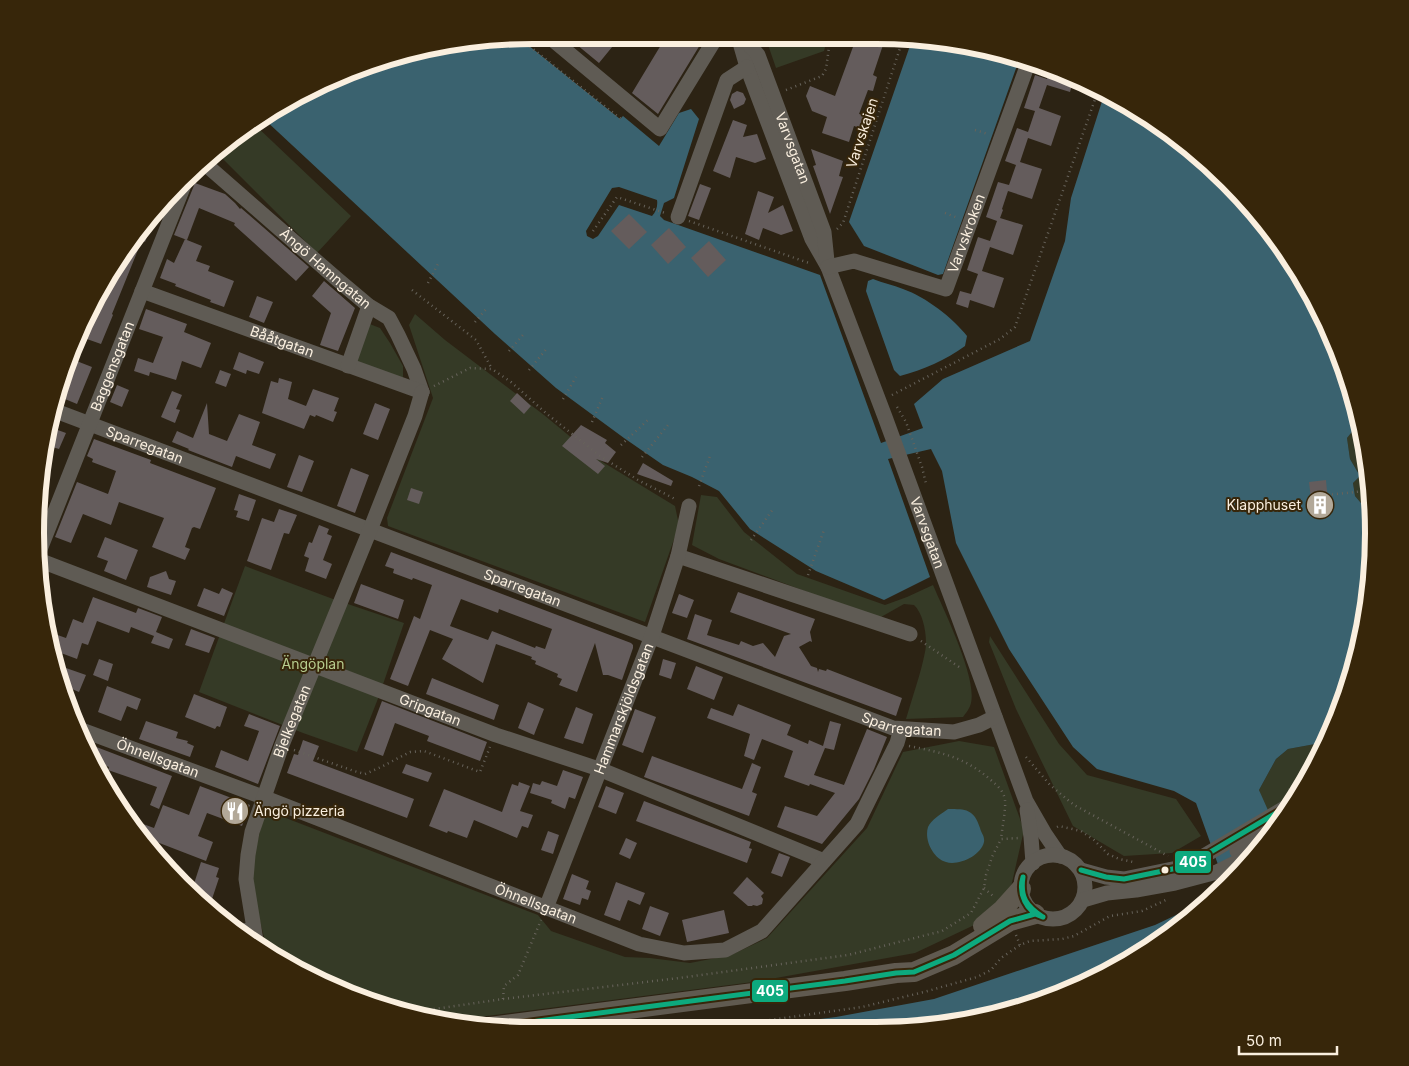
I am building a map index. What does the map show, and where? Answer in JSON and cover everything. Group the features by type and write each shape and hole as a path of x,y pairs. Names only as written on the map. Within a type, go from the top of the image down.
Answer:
{"main road":[{"path":"896,973 911,963 950,946 978,930 1003,910 1021,889"},
{"path":"529,1022 914,972 954,955 1010,921 1035,914"}],"street":[{"path":"558,44 660,129 712,44"},
{"name":"Varvsgatan","path":"740,44 747,67 812,239 828,267 892,413 908,480 1038,836 1060,856"},
{"name":"Varvsgatan","path":"749,44 758,55 824,232 828,267"},
{"path":"672,215 727,80 747,67"},
{"name":"Varvskroken","path":"828,267 854,261 946,289 1026,68"},
{"name":"Ängö Hamngatan","path":"208,167 369,306 389,318 414,369 422,392"},
{"name":"Baggensgatan","path":"44,538 180,194"},
{"name":"Bååtgatan","path":"142,290 422,392"},
{"path":"348,366 369,306"},
{"name":"Bjelkegatan","path":"254,935 246,879 252,832 282,745 370,530 415,416 422,392"},
{"name":"Sparregatan","path":"59,412 893,728 899,736 954,732 979,725 995,717"},
{"name":"Hammarskjöldsgatan","path":"546,908 652,636 678,556 689,506"},
{"path":"678,556 910,634"},
{"name":"Gripgatan","path":"45,561 496,735 599,769 824,861"},
{"name":"Öhnellsgatan","path":"86,732 263,797 639,944 684,953 725,950 762,931 857,824 899,736"},
{"path":"1083,900 1193,878 1277,813"},
{"name":"Varvsgatan","path":"1032,863 1038,836"},
{"path":"1213,863 1256,841"},
{"path":"1081,870 1085,885 1083,900 1075,911 1062,918 1048,919 1035,914 1026,903 1021,889 1023,877 1032,863 1045,856 1060,856 1072,861 1081,870 1106,877 1124,879 1244,856"},
{"path":"247,930 253,929"}],"path":[{"path":"527,44 620,119"},
{"path":"780,92 822,76 826,68 829,44"},
{"name":"Varvskajen","path":"832,233 843,223 901,45"},
{"path":"892,395 1000,339 1014,327 1096,96"},
{"path":"975,130 992,135"},
{"path":"593,231 616,197 803,261 828,267"},
{"path":"946,214 962,220"},
{"path":"428,283 439,262"},
{"path":"412,290 476,340 492,369 511,382 547,414 600,456 638,480 689,506"},
{"path":"475,322 487,308"},
{"path":"509,351 523,335"},
{"path":"528,370 548,347"},
{"path":"422,392 470,368 492,369"},
{"path":"563,399 576,377"},
{"path":"592,422 604,396"},
{"path":"892,413 906,422 925,479"},
{"path":"621,445 649,419"},
{"path":"642,457 668,425"},
{"path":"699,486 710,456"},
{"path":"1327,495 1363,491"},
{"path":"751,540 773,509"},
{"path":"808,576 824,530"},
{"path":"910,634 982,682"},
{"path":"282,745 365,774 410,752 424,751 480,772 496,735"},
{"path":"426,1010 848,955 942,931 972,913 984,888 992,857 1001,839 1005,800 1000,788 981,771 961,759 899,736"},
{"path":"1026,758 1050,785 1074,805 1172,858 1165,860"},
{"path":"1001,839 1038,836 1060,826 1081,831 1094,840 1108,854 1119,860 1135,863"},
{"path":"754,1022 862,1006 978,977 991,970 1001,958 1020,945 1030,941 1062,939 1074,936 1110,916 1142,911 1175,896"},
{"path":"503,999 504,986 518,976 546,908"}],"green space":[{"path":"768,44 826,44 824,51 776,68"},
{"path":"258,128 351,216 317,253 221,157"},
{"path":"415,314 445,340 544,415 596,458 675,506 679,525 645,622 388,526 387,518 433,398 409,325"},
{"path":"367,323 380,328 390,343 403,366 403,377 397,378 358,363 355,358"},
{"path":"1354,429 1361,469 1364,507 1355,496 1353,483 1360,476 1350,459 1347,438"},
{"path":"701,495 717,497 744,532 797,574 885,605 933,585 965,661 969,677 972,692 971,703 963,717 906,719 926,647 923,620 914,605 904,604 881,617 861,612 719,559 692,545"},
{"name":"Ängöplan","path":"245,566 404,623 379,696 357,752 199,692"},
{"path":"990,636 1059,744 1087,775 1176,799 1201,836 1172,853 1124,856 1073,826 1016,709 989,642"},
{"path":"959,741 994,747 1024,830 1011,887 987,919 915,953 753,982 469,1018 406,1006 346,985 288,957 265,943 249,877 265,810 538,915 551,931 625,957 690,963 731,955 767,938 867,828 903,752"},
{"path":"1317,744 1300,778 1283,805 1276,815 1269,819 1259,790 1276,759 1288,749"}],"water":[{"path":"527,44 620,119 623,116 659,146 679,113 691,109 699,119 674,198 664,203 660,216 664,220 820,275 881,443 923,428 914,404 943,379 1030,341 1065,241 1071,198 1103,99 1148,126 1174,145 1199,165 1244,210 1283,261 1300,288 1328,346 1339,376 1354,429 1347,438 1350,459 1360,476 1353,483 1355,496 1364,507 1364,565 1361,597 1349,660 1328,720 1317,744 1288,749 1276,759 1259,790 1272,820 1244,856 1223,878 1196,803 1174,791 1097,769 1073,747 1009,649 956,543 942,471 931,449 888,459 930,577 884,600 816,571 750,529 719,491 663,465 624,438 556,388 495,334 267,122 288,109 346,81 406,60 469,48","holes":["619,187 657,200 655,213 652,216 619,205 598,236 593,239 587,236 586,231 612,188"]},
{"path":"910,45 971,53 1017,65 943,274 938,275 864,246 849,222"},
{"path":"873,279 921,297 938,309 967,336 965,346 934,364 900,376 894,370 866,291 868,281"},
{"path":"948,809 960,809 972,814 978,822 984,838 982,847 974,856 957,863 946,862 937,857 927,837 929,824"},
{"path":"1189,909 1148,940 1121,957 1063,985 1003,1006 940,1018 908,1021 796,1022 836,1017 934,999 1155,925"}],"building":[{"path":"576,44 615,44 599,63"},
{"path":"662,44 701,44 658,114 632,93"},
{"path":"854,44 883,44 873,75 877,77 873,91 868,90 859,114 864,115 860,128 854,126 849,142 822,133 827,117 812,111 806,96 810,86 835,96"},
{"path":"1035,75 1047,79 1048,76 1072,85 1070,92 1047,85 1039,108 1061,116 1051,146 1028,138 1020,162 1042,169 1032,199 1008,191 1000,218 1023,225 1013,255 990,247 982,271 1004,278 994,308 970,300 968,308 956,304 960,291 971,294 978,274 967,270 978,237 990,241 997,221 986,217 998,182 1009,185 1016,165 1005,161 1017,128 1028,132 1035,111 1024,108"},
{"path":"737,91 743,93 746,99 744,104 734,109 730,100 732,94"},
{"path":"733,120 747,125 743,137 757,134 766,159 755,163 736,157 730,178 713,171"},
{"path":"811,149 843,161 839,176 843,177 830,214 813,166 816,165"},
{"path":"195,183 225,194 309,267 296,281 234,225 235,223 199,208 187,240 202,246 196,261 210,266 208,271 234,281 224,307 160,278 167,259 174,263 185,239 174,235"},
{"path":"700,184 711,188 699,220 688,216"},
{"path":"758,191 774,197 768,213 783,205 793,231 781,235 763,228 759,240 745,234"},
{"path":"629,214 647,232 629,249 611,231"},
{"path":"150,228 145,242 142,240 101,344 85,338 109,288 126,261"},
{"path":"669,228 686,247 668,264 651,245"},
{"path":"709,241 726,260 708,277 691,258"},
{"path":"324,281 355,308 338,351 320,345 331,313 312,296"},
{"path":"257,296 273,302 264,323 249,317"},
{"path":"146,309 187,324 184,332 211,343 201,368 182,361 176,380 150,372 149,376 134,371 138,358 153,363 163,337 139,329"},
{"path":"239,352 264,362 259,374 247,370 246,374 233,369"},
{"path":"76,361 92,367 77,404 63,398"},
{"path":"220,370 231,374 226,387 215,383"},
{"path":"279,378 292,382 288,399 306,406 313,389 339,398 334,411 337,412 333,422 316,415 315,417 310,415 304,429 262,413 271,381 278,383"},
{"path":"117,385 129,390 122,407 110,402"},
{"path":"172,391 182,395 176,409 180,410 175,423 161,417"},
{"path":"517,393 531,406 524,414 510,401"},
{"path":"207,403 209,434 227,441 239,414 260,422 252,445 276,454 270,469 236,456 232,467 172,442 177,431 193,438"},
{"path":"375,403 390,409 378,440 363,434"},
{"path":"581,425 607,440 605,443 616,452 608,463 596,459 605,466 598,474 562,446"},
{"path":"55,429 66,433 59,449 52,447"},
{"path":"94,439 151,460 150,463 216,488 200,529 192,528 185,547 190,549 185,560 152,547 164,518 119,502 111,525 83,514 71,543 55,537 77,482 108,494 116,471 92,462 93,459 87,456"},
{"path":"299,455 314,461 302,492 287,487"},
{"path":"643,463 673,481 671,486 637,474"},
{"path":"351,468 369,475 355,513 337,506"},
{"name":"Klapphuset","path":"1326,480 1329,514 1313,516 1309,482"},
{"path":"411,488 423,492 419,504 407,500"},
{"path":"239,494 256,500 249,521 236,517 238,511 234,510"},
{"path":"279,509 297,515 289,534 284,533 271,570 247,561 262,518 274,522"},
{"path":"319,525 329,529 327,534 332,536 323,560 332,564 326,579 305,571 309,558 304,556 309,542 312,543"},
{"path":"105,537 138,550 126,580 104,571 108,561 97,557"},
{"path":"391,552 631,643 633,648 622,680 603,675 595,643 577,692 559,685 562,679 557,677 558,674 535,664 536,661 531,659 532,657 496,644 483,683 442,659 453,639 430,630 408,686 390,679 414,616 420,619 432,585 393,573 394,569 385,566","holes":["461,599 498,613 499,609 552,629 545,649 536,646 535,648 492,631 488,640 450,626"]},
{"path":"166,571 169,579 176,581 171,595 147,587 150,577"},
{"path":"361,584 404,600 398,619 354,603"},
{"path":"204,588 219,594 222,588 233,593 224,616 197,606"},
{"path":"738,592 815,619 810,632 812,642 810,641 799,647 811,666 817,668 818,672 819,669 826,671 827,669 902,698 896,716 687,639 695,614 712,620 707,635 739,645 741,641 753,646 763,643 775,657 784,636 791,634 730,612"},
{"path":"679,594 694,600 687,618 672,613"},
{"path":"93,597 136,613 138,608 162,617 156,632 173,639 169,649 151,643 154,636 131,627 129,633 97,621 88,645 82,643 77,659 58,652 54,634 66,638 73,619 83,623"},
{"path":"191,629 215,638 209,653 185,645"},
{"path":"99,659 113,664 108,681 93,675"},
{"path":"663,659 676,663 671,679 659,675"},
{"path":"696,666 723,677 714,700 687,689"},
{"path":"66,668 86,675 79,692 69,688 64,673"},
{"path":"432,678 499,705 494,720 426,694"},
{"path":"107,686 141,699 137,710 127,706 121,721 98,712"},
{"path":"194,694 227,707 220,727 217,726 215,729 185,717"},
{"path":"382,701 487,742 480,761 427,741 429,736 395,723 383,756 364,749"},
{"path":"528,702 544,709 534,735 518,728"},
{"path":"738,704 791,725 787,735 808,744 809,740 823,746 830,721 841,724 834,750 825,748 814,775 844,785 867,729 887,737 859,799 822,844 777,827 785,806 817,816 835,793 784,777 793,751 762,739 754,760 744,756 750,734 707,718 711,708 733,716"},
{"path":"576,707 593,714 583,744 564,738"},
{"path":"635,709 656,717 643,753 622,745"},
{"path":"249,714 280,726 258,784 215,767 221,750 248,761 259,731 244,726"},
{"path":"146,721 178,732 176,738 188,741 187,743 194,746 190,757 139,739"},
{"path":"303,740 319,746 313,761 414,799 407,818 287,773 294,754 298,755"},
{"path":"92,745 172,776 159,809 150,805 157,787 108,770 109,767 102,764"},
{"path":"652,756 742,789 752,763 761,767 752,792 757,794 749,816 644,777"},
{"path":"406,764 432,773 428,782 402,773"},
{"path":"563,770 583,777 575,799 569,797 565,809 551,803 552,800 530,793 533,783 540,785 542,781 557,786"},
{"path":"519,782 530,786 520,811 533,815 528,828 522,826 517,838 474,820 467,838 429,826 444,789 502,812 512,784 518,786"},
{"path":"200,786 250,805 242,826 207,813 198,836 213,842 206,861 152,840 142,827 143,824 154,828 163,805 189,815"},
{"path":"606,786 624,793 616,814 598,807"},
{"path":"644,801 751,842 749,848 752,849 747,863 636,821"},
{"path":"548,831 559,835 553,854 541,850"},
{"path":"626,838 637,843 630,859 619,854"},
{"path":"779,853 790,857 782,877 771,873"},
{"path":"201,862 219,868 216,877 219,878 211,902 194,885"},
{"path":"572,874 589,881 586,889 591,891 588,900 582,898 580,905 563,899"},
{"path":"747,877 764,893 761,896 763,899 762,904 748,906 733,893"},
{"path":"616,882 645,893 640,905 628,900 620,921 604,915"},
{"path":"650,906 669,913 660,936 642,929"},
{"path":"724,910 729,933 687,942 682,920"}],"transit line":[{"name":"405","path":"1081,870 1106,877 1124,879 1187,866 1278,812"},
{"name":"405","path":"1023,877 1022,890 1025,900 1032,909 1043,917"},
{"name":"405","path":"1023,877 1022,889 1025,901 1032,911 1043,917"},
{"name":"405","path":"531,1022 914,972 954,955 1010,921 1035,914"}],"place":[{"name":"Klapphuset","path":"1320,505"},
{"name":"Ängö pizzeria","path":"235,811"}]}
